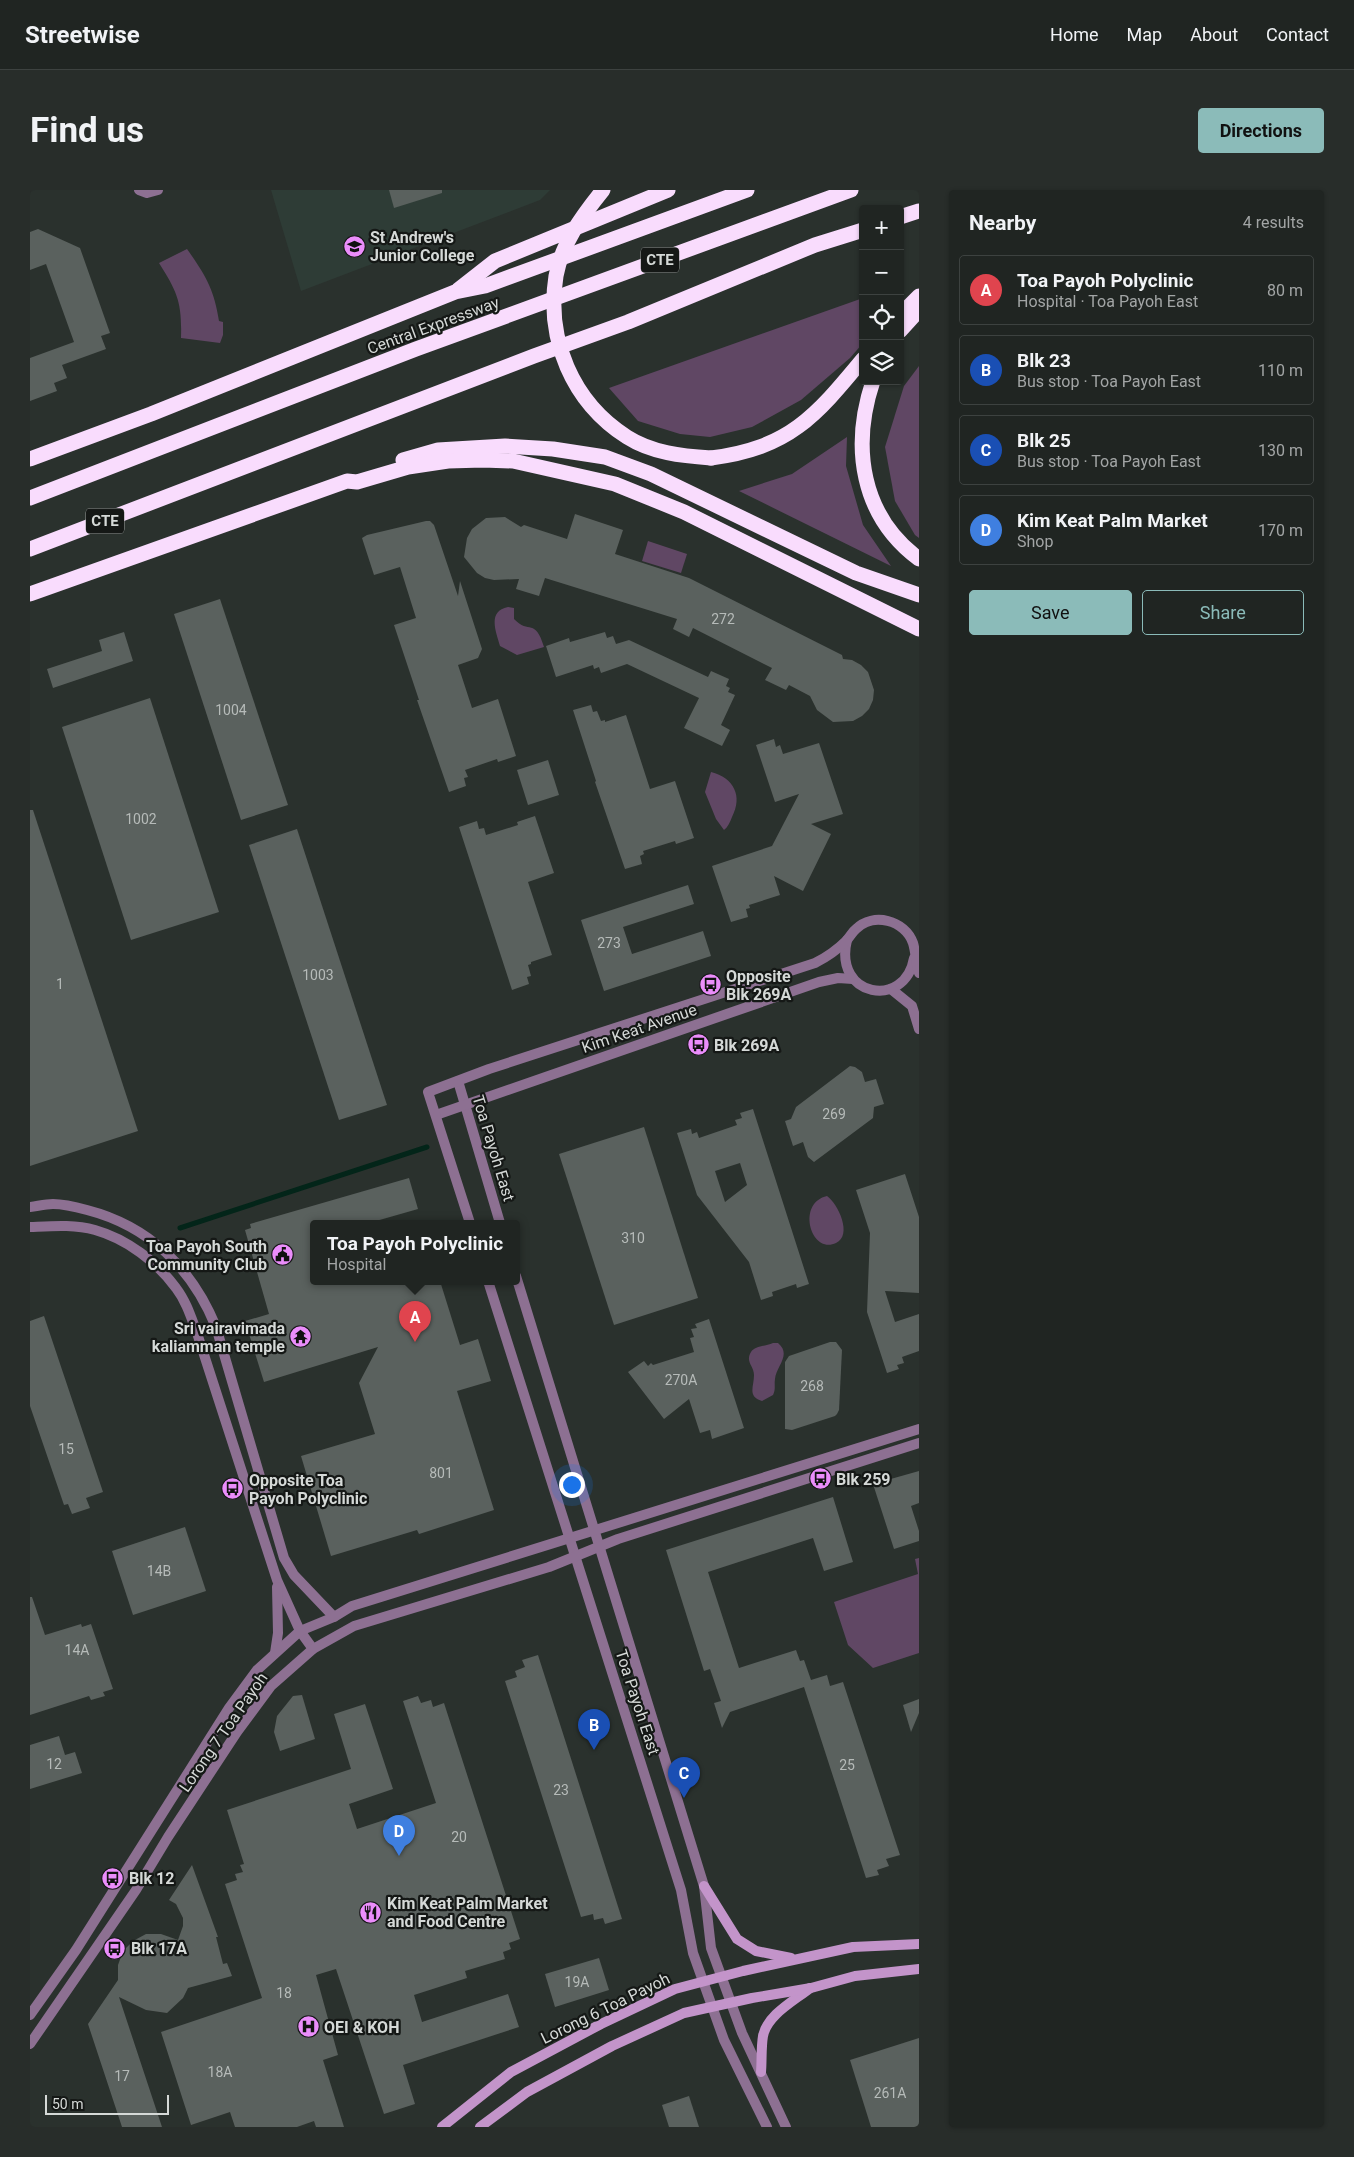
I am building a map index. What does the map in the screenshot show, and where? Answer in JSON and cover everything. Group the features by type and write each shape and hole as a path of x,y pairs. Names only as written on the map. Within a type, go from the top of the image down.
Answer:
{"highway":[{"path":"603,190 571,233 563,253 556,275 553,309 555,332 567,370 582,394 602,417 628,437 660,451 684,456 711,458 739,454 759,448 779,440 806,421 820,409 859,364"},
{"path":"455,292 495,260 668,190"},
{"path":"30,459 151,414 455,292 485,286 747,190"},
{"name":"Central Expressway","path":"30,498 416,349 851,190"},
{"path":"904,216 919,211"},
{"name":"CTE","path":"30,549 179,493 243,466 628,322 815,245 859,231"},
{"path":"904,310 919,296"},
{"path":"904,327 919,310"},
{"path":"871,385 864,406 861,449 867,489 881,520 903,548 919,559"},
{"path":"30,594 347,480 354,473 438,450 505,446 553,449 605,457 651,474 856,573 919,595"},
{"path":"347,480 357,482 408,467 448,461 513,461 551,468 615,484 667,505 849,593 919,630"}],"main road":[{"path":"704,1886 737,1939 756,1951 795,1959"},
{"name":"Lorong 6 Toa Payoh","path":"442,2127 511,2072 600,2024 675,1989 721,1976 853,1947 919,1944"},
{"path":"480,2127 528,2092 612,2046 684,2013 731,2002 811,1988 855,1976 919,1969"},
{"path":"761,2072 763,2035 767,2026 773,2017 811,1988"}],"street":[{"path":"139,190 146,193 158,190"},
{"name":"Kim Keat Avenue","path":"891,989 878,991 864,987 853,979 838,978 819,982 436,1114 428,1092 490,1069 815,963 829,956 847,940 855,929 867,922 881,920 894,923 906,931 912,943 919,973"},
{"path":"847,940 844,953 846,967 853,979"},
{"path":"915,957 913,967 908,976 891,989 912,1006 919,1029"},
{"name":"Toa Payoh East","path":"458,1081 499,1220"},
{"path":"436,1114 469,1220"},
{"path":"30,1207 54,1204 106,1215 144,1234 167,1253 192,1282 206,1303 216,1327 284,1558 294,1575 334,1617"},
{"path":"30,1227 65,1226 94,1230 112,1236 139,1252 158,1267 176,1288 187,1306 197,1333 277,1580 300,1631 313,1649"},
{"name":"Toa Payoh East","path":"489,1285 681,1890 693,1953 724,2040 767,2127"},
{"name":"Toa Payoh East","path":"519,1285 704,1886 711,1948 742,2034 786,2127"},
{"path":"594,1530 919,1429"},
{"path":"599,1546 919,1443"},
{"name":"Lorong 7 Toa Payoh","path":"30,2015 76,1950 229,1708 258,1670 300,1631 334,1617 352,1606 594,1530"},
{"name":"Lorong 7 Toa Payoh","path":"30,2044 136,1890 168,1837 248,1717 271,1686 313,1649 354,1626 549,1567 599,1546"},
{"path":"275,1653 278,1625 277,1580"}],"shaded area":[{"name":"St Andrew's Junior College","path":"271,190 550,190 540,200 301,291"},
{"path":"187,249 208,283 215,300 219,321 223,322 223,335 220,343 181,338 181,316 178,299 171,282 159,263"},
{"path":"859,299 859,348 850,358 801,400 752,427 710,437 680,434 638,421 609,388"},
{"path":"919,366 919,538 915,535 895,501 885,447 904,386"},
{"path":"847,437 846,466 863,525 891,566 739,491 792,474"},
{"path":"648,541 687,554 681,573 642,561"},
{"path":"514,608 514,619 519,624 535,629 538,632 544,647 517,655 500,646 495,629 495,617 501,609"},
{"path":"711,772 731,783 736,795 735,809 729,824 724,830 716,819 705,792"},
{"path":"827,1196 839,1212 844,1227 841,1239 836,1243 827,1245 820,1242 814,1235 810,1227 810,1217 812,1208 817,1201"},
{"path":"778,1343 784,1352 776,1374 773,1395 762,1401 754,1397 753,1394 754,1375 749,1355 755,1348"},
{"path":"919,1558 919,1653 873,1668 848,1645 834,1602 918,1574 915,1559"}],"building":[{"path":"389,190 442,190 442,193 394,208"},
{"path":"38,229 80,248 110,333 101,336 106,349 62,365 67,378 54,383 57,391 30,401 30,358 74,342 46,264 30,270 30,232"},
{"path":"575,514 623,530 615,554 689,578 842,655 843,659 852,660 861,665 868,672 874,690 873,700 869,709 853,721 833,722 817,710 810,696 789,685 786,690 765,680 772,668 693,628 689,637 673,629 677,619 545,578 539,596 516,589 519,579 494,580 485,578 477,573 464,557 467,538 472,529 486,518 505,517 521,527 524,525 567,539"},
{"path":"430,521 434,525 458,596 460,581 482,649 478,658 458,665 472,708 498,699 516,756 498,762 497,759 465,770 468,777 464,778 466,786 449,792 417,700 419,700 394,625 416,618 400,567 374,575 362,538 367,535"},
{"path":"220,599 288,805 241,820 174,614"},
{"path":"124,632 133,661 53,688 47,669 102,651 99,640"},
{"path":"605,632 607,638 613,636 616,644 629,640 708,677 711,671 729,679 726,686 730,688 728,692 735,695 721,725 730,730 722,746 684,728 699,698 627,664 601,673 599,667 594,669 593,665 556,677 546,646 569,638 570,642"},
{"path":"150,698 219,912 131,940 62,727"},
{"path":"591,705 593,712 597,711 601,721 605,720 605,722 626,715 650,789 675,781 694,838 676,844 675,841 643,851 644,854 640,856 642,864 625,869 573,710"},
{"path":"774,739 776,747 780,745 783,754 819,743 843,814 811,824 831,834 803,891 774,876 780,895 749,905 750,908 746,909 748,917 731,922 712,866 772,846 799,794 775,802 756,745"},
{"path":"548,760 559,795 528,805 517,770"},
{"path":"30,810 33,810 138,1131 30,1166"},
{"path":"535,816 554,873 528,882 552,955 531,962 528,965 531,976 527,977 529,984 512,990 459,827 477,821 479,829 484,828 486,835 518,825 517,822"},
{"path":"297,829 387,1105 339,1120 249,845"},
{"path":"688,885 694,904 623,927 632,954 703,931 711,956 604,991 581,920"},
{"path":"850,1066 862,1072 865,1082 876,1079 884,1104 874,1107 873,1118 814,1162 808,1157 803,1142 793,1146 785,1121 791,1119 796,1107"},
{"path":"753,1109 809,1284 797,1288 796,1284 772,1292 773,1296 761,1300 749,1262 697,1195 677,1133 691,1129 692,1134 697,1132 699,1138 737,1125 735,1120 742,1118 740,1113","holes":["740,1163 747,1185 725,1202 715,1171"]},
{"path":"644,1127 698,1298 614,1325 559,1154"},
{"path":"905,1174 919,1217 919,1293 885,1291 895,1322 919,1314 919,1351 902,1357 904,1363 897,1365 899,1369 887,1373 867,1312 870,1233 856,1190"},
{"path":"409,1178 418,1209 380,1220 310,1220 310,1285 441,1285 460,1345 478,1339 491,1381 457,1391 494,1510 419,1534 417,1530 331,1556 301,1456 375,1434 359,1383 378,1347 264,1382 245,1321 269,1314 245,1230 251,1228 250,1224"},
{"path":"44,1316 103,1492 86,1498 90,1508 72,1514 68,1504 64,1505 30,1406 30,1321"},
{"path":"709,1319 744,1428 712,1439 710,1430 700,1433 689,1399 664,1419 628,1372 644,1361 648,1366 651,1363 653,1365 694,1352 690,1338 694,1337 691,1329 697,1328 695,1324"},
{"path":"830,1342 836,1342 842,1350 839,1410 837,1414 792,1430 785,1429 785,1362 789,1356"},
{"path":"919,1471 919,1503 911,1506 919,1531 919,1541 894,1549 873,1484"},
{"path":"833,1497 853,1562 824,1571 813,1538 708,1572 739,1668 796,1650 800,1661 804,1660 811,1680 827,1675 830,1686 843,1682 900,1855 886,1859 889,1866 877,1870 879,1875 866,1878 804,1687 730,1712 722,1728 714,1703 721,1701 710,1669 704,1671 666,1550"},
{"path":"185,1527 206,1591 133,1615 112,1551"},
{"path":"30,1597 32,1597 45,1635 81,1624 82,1627 91,1624 113,1689 103,1692 105,1696 91,1700 89,1696 30,1715"},
{"path":"538,1655 622,1919 605,1924 603,1918 594,1920 593,1914 581,1917 505,1681 517,1677 515,1671 525,1667 522,1660"},
{"path":"302,1695 315,1739 280,1751 274,1732 277,1716 293,1696"},
{"path":"418,1696 421,1703 431,1700 433,1707 444,1703 520,1939 509,1943 511,1949 503,1952 505,1959 465,1971 467,1978 414,1995 422,2022 508,1994 519,2027 403,2065 415,2104 384,2114 336,1969 316,1975 338,2055 323,2060 344,2127 316,2127 314,2121 297,2127 235,2127 230,2112 191,2125 161,2032 262,1998 225,1884 237,1880 235,1874 243,1872 240,1865 244,1864 227,1810 351,1769 334,1714 365,1704 393,1789 349,1804 357,1829 436,1803 403,1701"},
{"path":"919,1699 919,1713 911,1732 903,1705"},
{"path":"59,1736 65,1755 75,1752 82,1773 30,1789 30,1745"},
{"path":"192,1865 218,1937 216,1937 223,1964 227,1963 232,1976 188,1988 183,1998 167,2013 146,2010 119,1997 162,2127 122,2127 88,2024 118,1980 118,1965 123,1951 133,1941 146,1934 161,1934 178,1940 183,1926 183,1918 176,1904 169,1900"},
{"path":"599,1958 609,1990 555,2007 545,1974"},
{"path":"919,2038 919,2127 871,2127 850,2060"},
{"path":"689,2096 699,2127 669,2127 662,2105"}],"waterway":[{"path":"180,1228 427,1147"}],"place":[{"name":"St Andrew's Junior College","path":"354,246"},
{"name":"Opposite Blk 269A","path":"710,985"},
{"name":"Blk 269A","path":"698,1045"},
{"name":"Toa Payoh South Community Club","path":"283,1255"},
{"name":"Sri vairavimada kaliamman temple","path":"301,1337"},
{"name":"Toa Payoh Polyclinic","path":"415,1342"},
{"name":"Blk 259","path":"820,1479"},
{"name":"Opposite Toa Payoh Polyclinic","path":"233,1489"},
{"name":"Blk 23","path":"594,1750"},
{"name":"Blk 25","path":"684,1798"},
{"name":"Kim Keat Palm Market","path":"399,1856"},
{"name":"Blk 12","path":"113,1878"},
{"name":"Kim Keat Palm Market and Food Centre","path":"371,1912"},
{"name":"Blk 17A","path":"115,1948"},
{"name":"OEI & KOH","path":"308,2027"}]}
